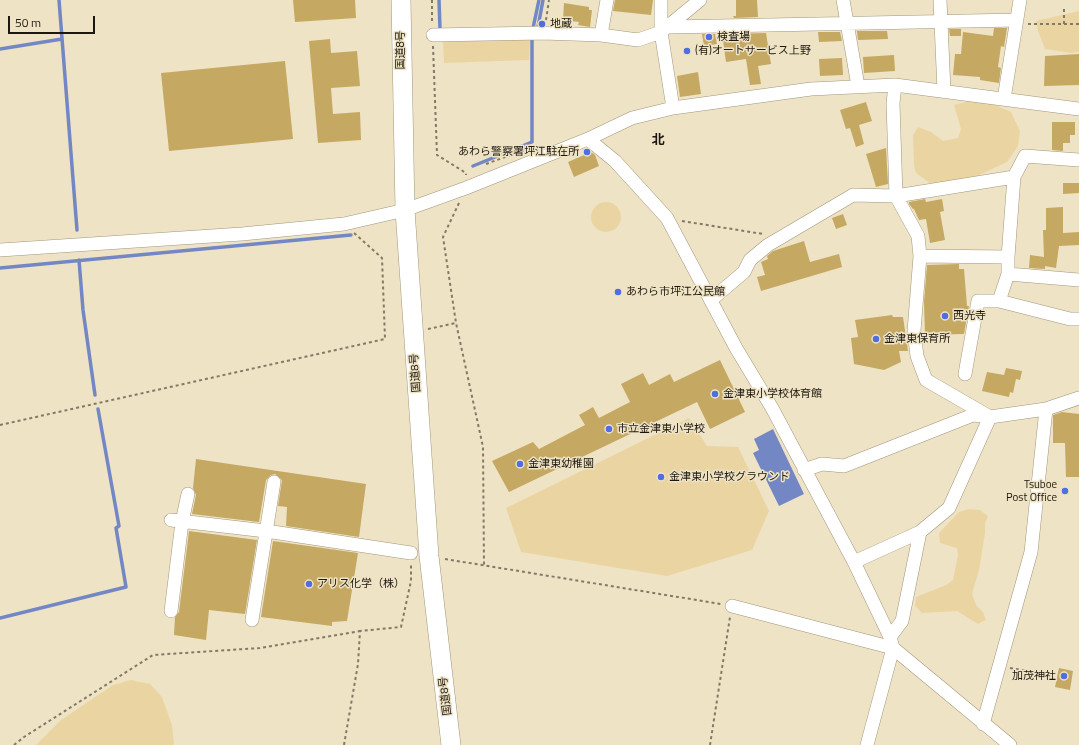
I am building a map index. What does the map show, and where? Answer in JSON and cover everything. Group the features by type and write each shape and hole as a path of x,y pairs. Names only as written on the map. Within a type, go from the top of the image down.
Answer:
{"highway":[{"name":"国道8号","path":"401,0 405,210 413,332 420,555 452,745"}],"street":[{"path":"601,35 607,0"},
{"path":"661,0 666,30 673,108"},
{"path":"666,30 700,0"},
{"path":"844,0 858,86"},
{"path":"940,0 944,91"},
{"path":"1004,99 1022,22 1020,0"},
{"path":"433,35 544,33 601,35 638,40 666,30 847,22 940,20 1022,22"},
{"path":"895,85 893,103 896,196 918,236 920,256 914,331 917,356 926,380 990,417"},
{"path":"0,250 242,234 344,224 405,210 466,188 588,139 632,118 673,108 811,89 895,85 1079,109"},
{"path":"588,139 615,161 667,218 736,348 772,408 854,562 891,643 983,724 1010,745"},
{"path":"1000,301 1008,274 1014,177 1025,156 1079,160"},
{"path":"711,300 744,272 750,260 768,245 853,195 896,196 1014,177"},
{"path":"920,256 1008,257"},
{"path":"1008,274 1079,280"},
{"path":"965,374 978,301 1000,301 1070,320 1079,319"},
{"path":"804,470 822,464 844,466 973,415 990,417 1046,409 1079,398"},
{"path":"983,724 1031,552 1046,409"},
{"path":"854,562 920,532 949,508 990,417"},
{"path":"252,620 274,482"},
{"path":"171,612 177,521 188,494"},
{"path":"177,521 266,531 420,555"},
{"path":"867,745 891,643 902,621 920,532"},
{"path":"732,606 891,643"}],"path":[{"path":"432,0 437,155 466,172 466,188 443,237 456,323 483,447 484,565"},
{"path":"544,33 550,0"},
{"path":"1064,9 1064,24"},
{"path":"1022,22 1079,24"},
{"path":"667,218 782,238"},
{"path":"0,425 385,339 382,258 344,224"},
{"path":"413,332 456,323"},
{"path":"14,745 24,737 153,655 260,648 360,631 400,627 411,581 420,555 732,606 710,745"},
{"path":"344,745 358,664 360,631"},
{"path":"999,666 1046,674"}],"shaded area":[{"path":"1079,11 1079,52 1071,53 1045,49 1036,21"},
{"path":"530,39 529,60 444,63 443,42"},
{"path":"973,100 993,104 1011,112 1020,131 1018,146 1007,162 962,183 938,187 916,173 914,165 913,135 918,127 931,132 943,141 958,138 961,129 954,105"},
{"path":"606,202 617,206 621,217 617,228 606,232 595,228 591,217 595,206"},
{"name":"金津東小学校グラウンド","path":"689,418 707,446 738,447 769,511 752,550 667,576 521,552 506,508"},
{"path":"969,509 980,510 988,516 985,523 985,533 979,570 972,594 976,605 983,612 986,620 978,624 957,611 922,613 915,606 916,597 946,585 953,580 958,555 957,548 940,543 939,533 959,512"},
{"path":"131,680 150,684 162,697 172,725 174,745 36,745 61,720 113,685"}],"water":[{"path":"773,429 804,494 779,506 753,453 759,450 754,439"}],"building":[{"path":"293,0 355,0 356,18 295,22"},
{"path":"615,0 653,0 651,15 613,11"},
{"path":"736,0 757,0 758,17 734,18 733,16 736,16"},
{"path":"564,3 589,7 589,10 592,10 590,27 578,25 579,22 563,20"},
{"path":"994,28 1007,28 1004,47 1001,46 998,67 1001,68 999,83 980,80 980,77 953,75 955,54 961,54 963,32 993,36"},
{"path":"949,29 961,29 961,36 950,36"},
{"path":"857,31 887,31 888,39 858,40"},
{"path":"818,32 840,32 842,41 819,42"},
{"path":"766,33 771,64 758,66 761,84 750,85 746,59 726,62 723,40 734,39 733,34"},
{"name":"検査場","path":"702,34 715,34 717,44 704,46"},
{"path":"330,39 331,53 357,51 360,86 331,88 333,114 360,112 361,140 318,143 309,41"},
{"path":"1079,54 1079,85 1044,86 1045,56"},
{"path":"894,55 895,71 864,73 863,57"},
{"path":"842,58 843,75 820,76 819,59"},
{"path":"285,61 293,139 169,151 161,73"},
{"path":"698,72 701,94 680,97 677,76"},
{"path":"866,102 872,121 859,125 864,144 856,147 850,128 846,129 840,110"},
{"path":"1052,122 1075,122 1075,135 1070,135 1070,143 1063,143 1063,151 1052,150"},
{"path":"886,148 888,184 876,187 866,154"},
{"path":"591,152 595,155 599,166 574,177 568,162"},
{"path":"1063,183 1079,183 1079,193 1063,194"},
{"path":"925,199 926,202 942,199 944,211 940,212 945,240 930,243 926,219 919,220 914,209 909,204 909,202"},
{"path":"1063,207 1063,233 1079,232 1079,245 1059,246 1056,268 1045,266 1045,269 1029,268 1030,255 1044,257 1043,230 1046,230 1046,208"},
{"path":"843,214 847,225 836,229 832,218"},
{"path":"804,241 810,262 839,254 842,267 761,291 757,277 765,275 761,262 768,259 767,256 773,251"},
{"path":"959,264 959,269 964,269 967,306 969,306 964,334 925,335 924,302 927,265"},
{"path":"892,315 893,317 903,317 908,351 899,351 901,362 884,370 854,364 851,338 858,337 855,320"},
{"path":"720,360 745,412 710,429 697,402 509,492 492,461 533,442 539,449 585,425 579,415 593,407 599,418 630,402 621,384 643,373 649,385 670,374 674,382"},
{"path":"1006,368 1022,371 1020,380 1016,379 1013,393 1010,392 1009,397 982,391 987,372 1004,375"},
{"path":"1062,412 1079,414 1079,477 1066,477 1065,443 1053,443 1053,415"},
{"path":"196,459 366,484 359,537 286,526 287,507 278,506 282,480 275,474 271,475 266,480 259,522 192,514 196,495 193,488"},
{"path":"189,531 257,540 245,614 209,610 206,640 174,635 175,617 179,612"},
{"name":"アリス化学（株）","path":"273,541 358,553 347,621 332,622 332,626 261,617"},
{"path":"1059,668 1073,671 1070,690 1055,687"}],"waterway":[{"path":"59,0 77,230"},
{"path":"439,0 440,29"},
{"path":"533,28 539,0"},
{"path":"538,27 543,0"},
{"path":"0,49 62,39"},
{"path":"473,166 532,142 532,39"},
{"path":"0,268 351,235"},
{"path":"79,260 83,310 95,395"},
{"path":"0,618 126,587 116,528 119,526 98,409"}],"place":[{"name":"地蔵","path":"542,24"},
{"name":"検査場","path":"709,37"},
{"name":"(有)オートサービス上野","path":"687,51"},
{"name":"あわら警察署坪江駐在所","path":"587,152"},
{"name":"あわら市坪江公民館","path":"618,292"},
{"name":"西光寺","path":"945,316"},
{"name":"金津東保育所","path":"876,339"},
{"name":"金津東小学校体育館","path":"715,394"},
{"name":"市立金津東小学校","path":"609,429"},
{"name":"金津東幼稚園","path":"520,464"},
{"name":"金津東小学校グラウンド","path":"661,477"},
{"name":"Tsuboe Post Office","path":"1065,491"},
{"name":"アリス化学（株）","path":"309,584"},
{"name":"加茂神社","path":"1064,676"}],"district":[{"name":"北","path":"658,141"}]}
